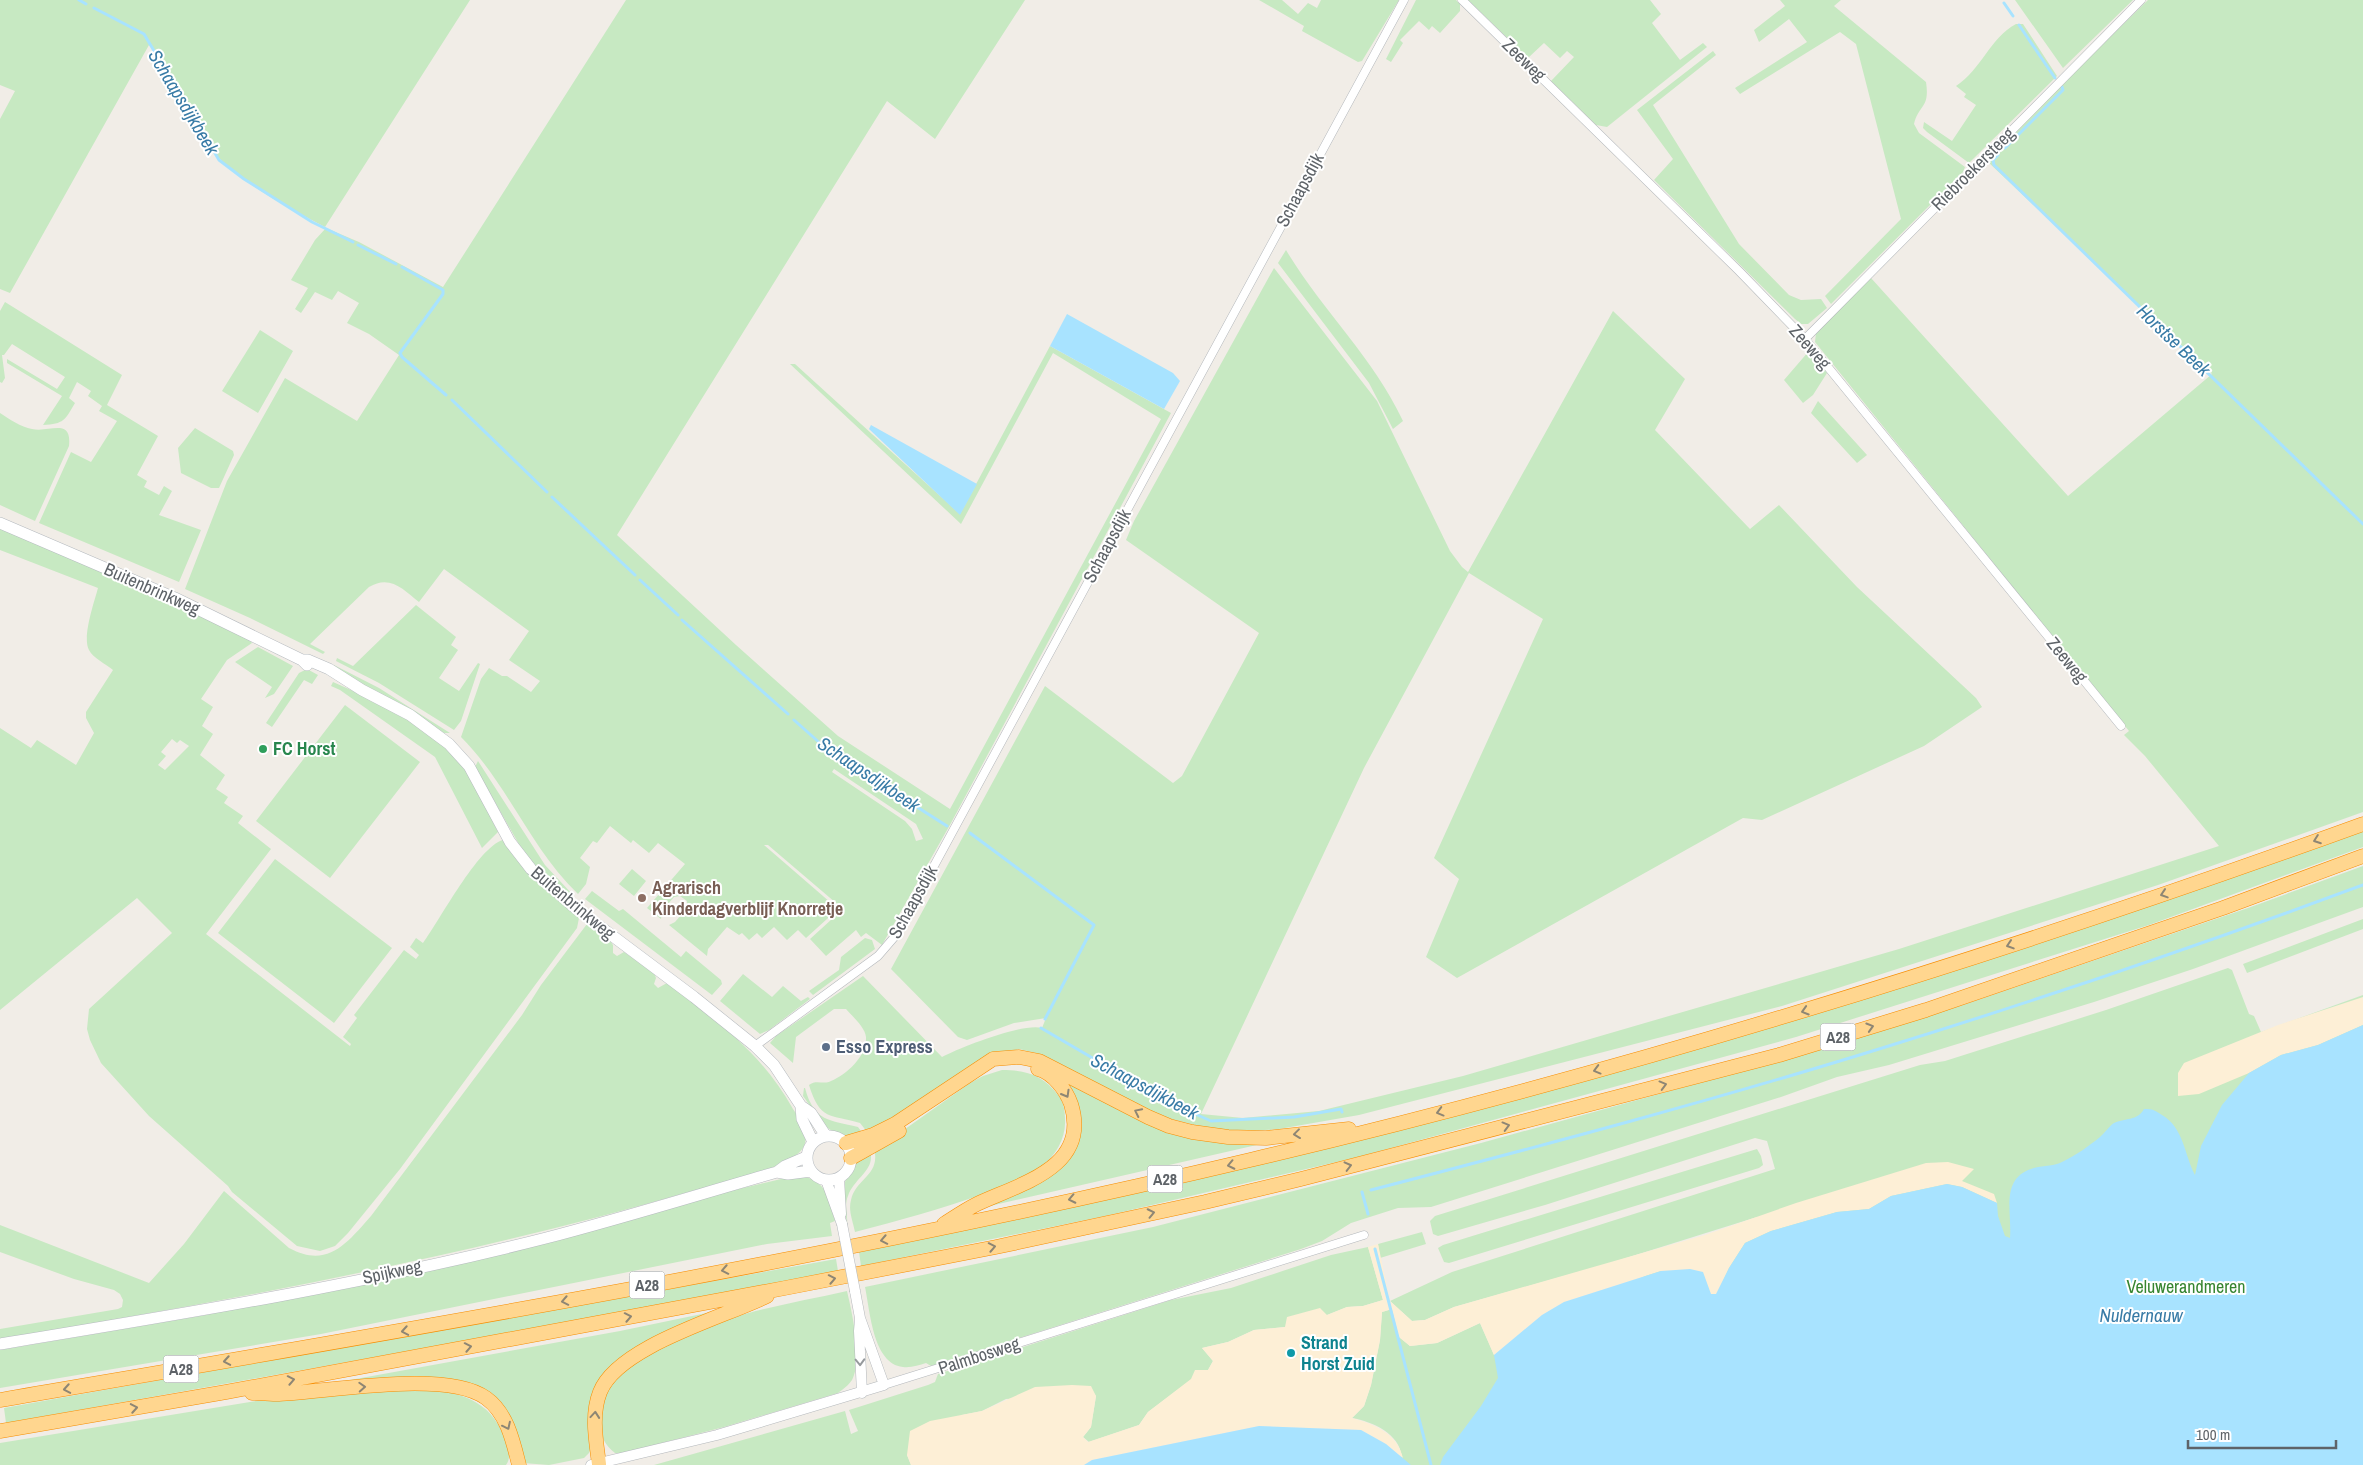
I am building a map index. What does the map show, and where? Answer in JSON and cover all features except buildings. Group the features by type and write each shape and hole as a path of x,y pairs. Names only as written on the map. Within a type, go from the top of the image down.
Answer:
{"highway":[{"name":"A28","path":"0,1400 460,1321 932,1230 1248,1161 1397,1124 1745,1029 2210,879 2363,824"},
{"name":"A28","path":"0,1431 226,1392 784,1288 996,1247 1205,1202 1779,1055 1926,1010 2223,908 2363,856"},
{"name":"A28","path":"846,1143 872,1135 895,1124 993,1059 1019,1056 1052,1067 1099,1093 1169,1126 1192,1132 1228,1137 1266,1138 1397,1124"},
{"name":"A28","path":"851,1158 862,1150 887,1138 970,1081 992,1069 1011,1064 1026,1066 1042,1070 1059,1083 1069,1098 1074,1112 1074,1133 1066,1152 1052,1169 975,1205 932,1230"},
{"name":"A28","path":"595,1464 594,1416 600,1390 618,1368 674,1334 754,1303 784,1288"},
{"name":"A28","path":"226,1392 278,1394 321,1389 436,1383 456,1386 486,1398 508,1424 518,1465"}],"main road":[{"name":"Buitenbrinkweg","path":"0,523 175,598 302,660 308,666 338,682 362,690 425,724 450,744 468,766 481,785 510,842 543,881 755,1046 774,1065 801,1106 811,1113 826,1136"},
{"name":"Buitenbrinkweg","path":"801,1106 802,1119 813,1142"},
{"path":"826,1136 837,1137 846,1143 851,1158 846,1173 840,1178 826,1180 815,1175 811,1171 806,1157 813,1142 826,1136"},
{"name":"Spijkweg","path":"0,1344 276,1296 459,1258 573,1230 777,1172 785,1166 806,1157"},
{"name":"Spijkweg","path":"777,1172 788,1174 811,1171"}],"street":[{"name":"Schaapsdijk","path":"755,1046 877,957 896,934 1404,0"},
{"name":"Zeeweg","path":"1462,0 1805,339 2121,726"},
{"name":"Riebroekersteeg","path":"1805,339 2141,0"},
{"path":"840,1178 842,1222 860,1318 884,1385"},
{"path":"826,1180 842,1222"},
{"name":"Palmbosweg","path":"595,1464 717,1435 862,1393 1364,1235"},
{"path":"860,1318 862,1393"}],"green space":[{"path":"0,0 470,0 325,227 264,193 222,161 211,149 153,48 149,45 10,293 0,289 0,119 15,91 0,85"},
{"path":"626,0 1025,0 935,139 887,101 617,535 838,736 950,809 1161,419 1053,353 961,524 790,364 795,364 960,514 1050,346 1171,413 951,823 882,945 866,933 861,937 856,930 826,956 810,939 843,909 768,845 764,845 838,909 806,938 798,930 787,940 774,927 762,938 757,933 749,940 742,933 739,935 727,927 708,949 707,956 669,925 675,922 687,908 687,901 680,896 674,897 662,911 661,919 647,908 685,864 658,843 649,853 633,840 631,843 610,826 597,843 593,841 580,858 590,867 586,884 578,894 546,857 478,755 461,737 481,679 489,668 502,676 507,676 531,692 540,681 509,660 529,631 444,569 419,602 396,585 390,583 377,583 369,587 310,644 325,652 323,654 185,589 227,481 285,378 357,421 399,355 369,334 347,323 359,303 338,291 332,300 315,292 301,313 295,309 308,288 291,280 315,240 326,228 359,242 443,287","holes":["834,769 916,824 923,839 916,841 912,829 905,821 832,772"]},
{"path":"1259,0 1282,0 1298,14 1308,3 1317,8 1321,0 1399,0 1362,61 1358,62 1302,31 1304,26"},
{"path":"1416,0 1456,0 1460,4 1460,11 1440,33 1432,26 1429,30 1419,21 1400,40 1403,43 1391,62 1386,59"},
{"path":"1468,0 1650,0 1661,14 1652,23 1680,60 1703,43 1707,47 1607,127 1596,125 1551,81 1574,57 1567,51 1560,58 1544,43 1528,58"},
{"path":"1780,0 1841,0 1834,6 1926,82 1927,97 1914,124 1919,133 1965,167 1963,172 1831,304 1825,296 1901,219 1856,44 1840,32 1740,94 1735,88 1807,42 1789,19 1759,42 1754,30 1785,6"},
{"path":"2015,0 2133,0 2063,68"},
{"path":"2148,0 2363,0 2363,812 2158,885 1782,1006 1359,1115 1279,1129 1237,1132 1215,1130 1171,1119 1144,1108 1060,1064 1036,1053 1019,1049 987,1058 965,1069 895,1117 868,1133 860,1123 834,1117 827,1114 817,1105 809,1085 814,1082 831,1081 855,1064 865,1044 866,1037 861,1026 846,1009 834,1009 796,1037 793,1063 770,1043 776,1036 863,976 942,1057 1007,1032 1033,1027 1042,1028 1046,1018 1014,1023 967,1040 958,1037 891,969 1045,686 1173,783 1182,776 1259,633 1126,540 1134,521 1274,268 1377,401 1450,551 1468,572 1613,311 1685,379 1655,430 1750,529 1779,505 1857,587 1976,698 1982,707 1924,746 1762,820 1743,818 1457,978 1426,957 1459,879 1434,858 1543,619 1469,573 1364,768 1201,1114 1243,1118 1319,1111 1463,1076 1899,949 2219,846 2145,756 2124,735 2129,731 1815,342 1816,333 1871,278 2068,496 2212,374 1987,161"},
{"path":"2016,24 2023,24 2057,76 1969,163 1927,132 1923,128 1924,122 1952,141 1976,105 1964,97 1966,94 1956,86 1972,72 1999,37"},
{"path":"1713,51 1716,55 1653,105 1739,244 1789,295 1801,300 1821,299 1827,308 1808,324 1801,324 1795,319 1654,180 1673,159 1637,110"},
{"path":"1286,250 1315,293 1362,354 1391,398 1403,421 1393,429 1369,383 1278,263"},
{"path":"5,302 122,375 107,405 158,436 137,475 147,481 144,487 159,495 164,486 172,491 159,515 201,530 179,582 39,523 71,452 91,462 117,421 99,411 102,406 88,396 91,391 77,382 69,398 75,403 66,417 55,424 43,425 62,396 7,363 7,359 57,389 65,377 12,344 2,355 5,378 2,383 0,382 0,311"},
{"path":"260,330 293,351 258,413 222,391"},
{"path":"1809,351 1827,373 1813,395 1803,403 1784,380"},
{"path":"1818,401 1867,455 1857,463 1811,413"},
{"path":"0,413 28,428 39,430 63,429 69,437 69,446 35,521 0,505"},
{"path":"195,428 233,451 234,455 219,488 211,488 181,473 178,448"},
{"path":"0,528 170,601 248,638 252,643 227,660 201,699 213,707 202,726 213,734 200,755 225,775 216,789 228,797 224,803 243,816 238,823 271,849 206,934 350,1046 351,1044 343,1037 357,1018 354,1015 404,950 416,959 419,955 410,947 416,938 423,943 471,870 493,845 503,840 536,881 579,918 577,928 400,1169 348,1233 335,1246 320,1251 297,1246 232,1192 228,1186 149,1116 101,1063 87,1029 89,1009 172,933 137,898 0,1010 0,728 31,748 37,740 76,765 94,733 86,718 86,712 113,670 93,656 87,644 89,620 98,588 0,550","holes":["172,739 177,743 180,740 189,746 165,770 158,765 166,756 161,752"]},
{"path":"416,605 456,637 451,645 458,650 439,678 459,691 478,663 480,664 461,721 454,730 379,683 336,661 337,658 353,666"},
{"path":"258,647 293,666 274,694 265,698 272,687 235,662"},
{"path":"334,665 379,688 450,733 444,733 411,711 333,669"},
{"path":"307,669 318,675 312,684 304,680 272,727 266,723 299,673"},
{"path":"333,682 406,718 439,741 453,755 475,785 498,832 482,848 435,757 340,690 331,686"},
{"path":"345,705 420,762 330,878 256,821"},
{"path":"478,761 545,865 573,895 570,897 538,869 520,846 475,767"},
{"path":"2363,829 2363,847 2149,925 1796,1037 1358,1157 1105,1216 861,1266 859,1252 1100,1200 1788,1021"},
{"path":"275,859 392,948 334,1023 218,933"},
{"path":"2363,866 2363,907 2193,969 2094,1002 1889,1065 1837,1077 1781,1097 1431,1207 1398,1208 1351,1223 1322,1241 1301,1249 931,1366 926,1363 906,1367 893,1364 885,1357 875,1335 865,1287 1153,1227 1481,1143 1775,1062 1963,1005 2248,908"},
{"path":"632,869 646,881 634,896 619,884"},
{"path":"592,891 619,911 623,909 681,957 686,951 721,980 722,984 712,995 585,899"},
{"path":"2363,919 2363,929 2247,973 2243,964"},
{"path":"587,924 610,941 613,945 613,953 617,956 624,952 654,973 656,978 654,984 658,988 667,983 721,1025 753,1054 798,1116 806,1138 800,1152 774,1167 737,1180 607,1215 435,1257 174,1309 0,1339 0,1329 118,1309 122,1307 123,1300 120,1294 114,1290 74,1279 0,1252 0,1225 149,1283 184,1244 224,1191 289,1248 303,1254 315,1256 336,1250 345,1244 371,1216 522,1015 541,985"},
{"path":"865,938 872,940 875,949 813,995 809,991 839,970 841,957"},
{"name":"Nuldernauw","path":"2228,968 2232,970 2249,1014 2254,1016 2261,1032 2363,995 2363,1465 1102,1465 1402,1457 1396,1441 1384,1430 1368,1422 1352,1418 1364,1406 1371,1385 1380,1340 1382,1312 1392,1309 1399,1337 1410,1346 1437,1343 1480,1323 1494,1355 1757,1217 1607,1264 1454,1307 1425,1320 1412,1321 1390,1301 1452,1272 1775,1169 1767,1141 1755,1138 1545,1205 1438,1236 1433,1234 1430,1221 1435,1216 1920,1065 1945,1061 2106,1010"},
{"path":"743,974 772,997 783,986 801,1001 808,997 810,999 769,1030 760,1034 720,1001"},
{"path":"1002,1070 1019,1071 1040,1078 1060,1098 1063,1104 1065,1127 1062,1140 1052,1157 1042,1166 1014,1182 935,1210 855,1232 850,1204 858,1186 874,1165 874,1149 884,1144 970,1083 983,1076"},
{"path":"1056,1074 1152,1124 1283,1139 968,1211 1042,1180 1077,1130"},
{"path":"804,1088 813,1107 824,1118 858,1127 864,1135 852,1136 833,1132 821,1121 803,1096"},
{"path":"1757,1149 1763,1165 1759,1168 1449,1263 1444,1262 1438,1248 1443,1245"},
{"path":"870,1151 870,1164 851,1190 847,1199 847,1223 844,1200 845,1183 853,1167"},
{"path":"794,1176 812,1179 824,1189 835,1221 830,1223 832,1236 767,1244 321,1334 0,1388 0,1350 206,1315"},
{"path":"1422,1232 1426,1244 1380,1258 1378,1244"},
{"path":"1368,1247 1383,1300 1363,1306 1347,1307 1285,1327 1254,1330 1228,1342 1202,1348 1213,1361 1208,1370 1192,1379 1148,1412 1139,1425 1089,1442 1083,1437 1091,1427 1096,1396 1092,1391 1006,1399 982,1411 962,1415 907,1455 911,1465 654,1465 845,1411 851,1434 858,1431 849,1410 928,1385 935,1382 938,1374 1171,1300 1231,1288 1331,1255"},
{"path":"836,1259 838,1271 632,1311 6,1423 4,1408"},
{"path":"847,1291 856,1336 857,1360 852,1380 838,1393 724,1427 623,1453 615,1453 607,1445 600,1429 600,1418 607,1394 617,1379 639,1361 683,1337 728,1319 772,1307"},
{"path":"721,1310 643,1347 592,1398 588,1420 591,1447 589,1453 584,1458 549,1465 523,1463 486,1393 317,1386 620,1331"},
{"path":"429,1389 466,1398 486,1410 501,1430 507,1446 509,1457 506,1465 0,1465 0,1443 262,1400 345,1392"}],"sand":[{"path":"2363,997 2363,1025 2318,1045 2281,1055 2249,1073 2199,1094 2178,1096 2178,1073 2184,1063 2278,1025"},
{"name":"Strand Horst Zuid","path":"1948,1162 1974,1169 1962,1181 1994,1194 1997,1203 1962,1187 1947,1184 1891,1196 1869,1209 1837,1212 1771,1231 1745,1243 1729,1268 1717,1294 1711,1295 1661,1271 1564,1302 1542,1315 1494,1355 1480,1323 1437,1343 1410,1346 1399,1337 1392,1309 1382,1312 1380,1340 1371,1385 1364,1406 1352,1418 1384,1431 1396,1442 1403,1458 1386,1444 1361,1430 1259,1426 1092,1460 1084,1465 911,1465 907,1455 910,1431 930,1421 982,1411 1035,1387 1091,1386 1096,1396 1091,1427 1083,1437 1088,1442 1139,1425 1148,1412 1191,1379 1195,1370 1208,1370 1213,1361 1202,1348 1228,1342 1254,1330 1285,1327 1287,1317 1320,1308 1327,1315 1347,1307 1363,1306 1383,1300 1368,1247 1378,1244 1390,1301 1412,1321 1425,1320 1454,1307 1705,1235 1796,1203 1926,1163"}],"water":[{"path":"1067,314 1173,373 1180,381 1164,409 1050,346"},
{"path":"871,425 977,484 960,515 869,429"},
{"name":"Nuldernauw","path":"2363,1025 2363,1465 1440,1465 1443,1457 1481,1406 1498,1378 1494,1355 1542,1315 1564,1302 1661,1271 1690,1269 1703,1272 1711,1294 1716,1294 1729,1268 1745,1243 1771,1231 1837,1212 1869,1209 1891,1196 1947,1184 1962,1187 1997,1203 1998,1216 2005,1236 2010,1238 2011,1190 2014,1182 2020,1175 2032,1168 2054,1165 2067,1160 2096,1140 2114,1123 2138,1116 2144,1109 2155,1111 2169,1120 2175,1127 2183,1142 2195,1175 2201,1146 2222,1105 2249,1073 2281,1055 2318,1045"},
{"path":"1259,1426 1361,1430 1386,1444 1411,1465 1084,1465 1092,1460"}],"waterway":[{"name":"Schaapsdijkbeek","path":"79,0 86,4"},
{"name":"Horstse Beek","path":"2004,3 2013,16"},
{"name":"Schaapsdijkbeek","path":"94,8 144,34 219,160 244,179 312,222 353,242"},
{"name":"Horstse Beek","path":"2019,25 2055,78"},
{"name":"Horstse Beek","path":"2005,148 2063,90 2062,87"},
{"name":"Horstse Beek","path":"1998,155 1993,160 1994,165 2363,524"},
{"name":"Schaapsdijkbeek","path":"358,245 396,264"},
{"name":"Schaapsdijkbeek","path":"402,267 443,290 443,294 400,353 402,357 446,395"},
{"name":"Schaapsdijkbeek","path":"452,400 547,492"},
{"name":"Schaapsdijkbeek","path":"552,497 635,575"},
{"name":"Schaapsdijkbeek","path":"640,580 678,615"},
{"name":"Schaapsdijkbeek","path":"682,620 788,714"},
{"name":"Schaapsdijkbeek","path":"794,720 830,752 947,826"},
{"name":"Schaapsdijkbeek","path":"970,833 1094,925 1045,1019"},
{"path":"1371,1190 1753,1087 1879,1049 2001,1011 2363,885"},
{"name":"Schaapsdijkbeek","path":"1041,1028 1168,1102 1211,1121 1294,1117 1341,1109 1342,1112"},
{"name":"Schaapsdijkbeek","path":"1362,1192 1368,1214"},
{"name":"Schaapsdijkbeek","path":"1375,1249 1431,1465"}],"place":[{"name":"FC Horst","path":"263,749"},
{"name":"Agrarisch Kinderdagverblijf Knorretje","path":"642,898"},
{"name":"Esso Express","path":"826,1047"},
{"name":"Strand Horst Zuid","path":"1291,1353"}],"park label":[{"name":"Veluwerandmeren","path":"2186,1287"}]}
